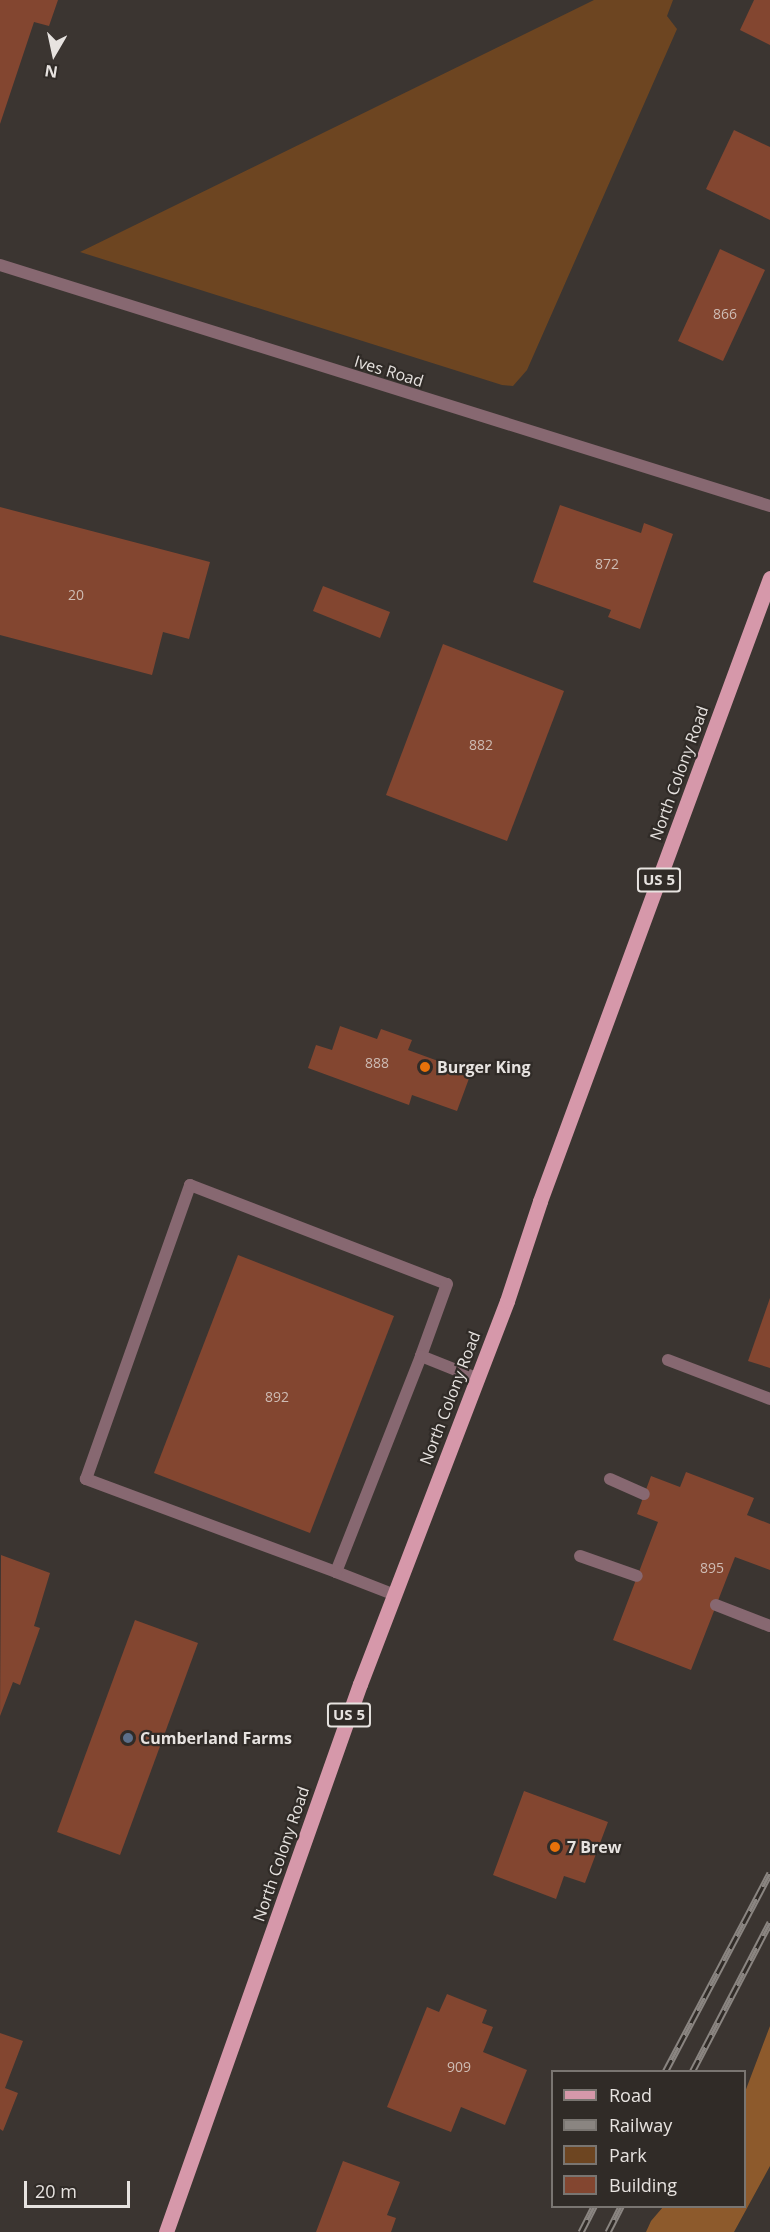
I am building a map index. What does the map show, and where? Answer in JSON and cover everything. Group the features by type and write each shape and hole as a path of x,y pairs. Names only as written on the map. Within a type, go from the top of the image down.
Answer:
{"main road":[{"name":"North Colony Road","path":"166,2232 353,1704 507,1301 540,1201 770,578"}],"street":[{"name":"Ives Road","path":"0,264 770,506"},
{"path":"336,1572 447,1284 189,1185 86,1479 395,1595"},
{"path":"421,1356 476,1378"},
{"path":"668,1360 770,1399"},
{"path":"610,1479 644,1494"},
{"path":"580,1556 637,1576"},
{"path":"716,1605 770,1626"}],"green space":[{"path":"594,0 673,0 667,16 677,29 527,370 513,386 502,385 80,252"}],"shaded area":[{"path":"770,2026 770,2166 734,2232 646,2232 651,2221 662,2208 746,2208 746,2089"}],"building":[{"path":"0,0 58,0 49,26 34,22 0,124"},
{"path":"754,0 770,0 770,45 740,30"},
{"path":"734,130 770,147 770,220 706,189"},
{"path":"720,249 765,270 723,361 678,341"},
{"path":"560,505 641,533 644,523 673,534 640,629 608,617 611,610 533,582"},
{"path":"0,507 210,562 189,639 163,632 152,675 0,635"},
{"path":"323,586 390,612 380,638 313,611"},
{"path":"443,644 564,691 507,841 386,795"},
{"path":"340,1026 377,1039 381,1029 412,1040 408,1050 471,1073 457,1111 412,1095 409,1105 308,1068 316,1045 332,1050"},
{"path":"238,1255 394,1316 310,1533 154,1473"},
{"path":"770,1298 770,1368 748,1361"},
{"path":"686,1472 754,1498 747,1515 770,1524 770,1570 735,1557 691,1670 613,1640 658,1522 637,1514 651,1476 680,1487"},
{"path":"1,1555 50,1573 34,1626 40,1628 20,1685 13,1682 0,1716"},
{"path":"135,1620 198,1643 120,1855 57,1832"},
{"path":"524,1791 608,1822 585,1883 564,1876 556,1899 493,1875"},
{"path":"447,1994 487,2010 482,2023 493,2027 483,2052 527,2070 505,2125 461,2107 451,2132 387,2107 427,2007 439,2012"},
{"path":"0,2033 23,2041 5,2088 18,2093 3,2131 0,2129"},
{"path":"343,2161 400,2182 387,2215 396,2218 391,2232 316,2232"}],"railway":[{"path":"666,2070 770,1873"},
{"path":"693,2070 770,1922"},
{"path":"581,2232 593,2208"},
{"path":"608,2232 620,2208"}],"place":[{"name":"Burger King","path":"425,1067"},
{"name":"Cumberland Farms","path":"128,1738"},
{"name":"7 Brew","path":"555,1847"}]}
